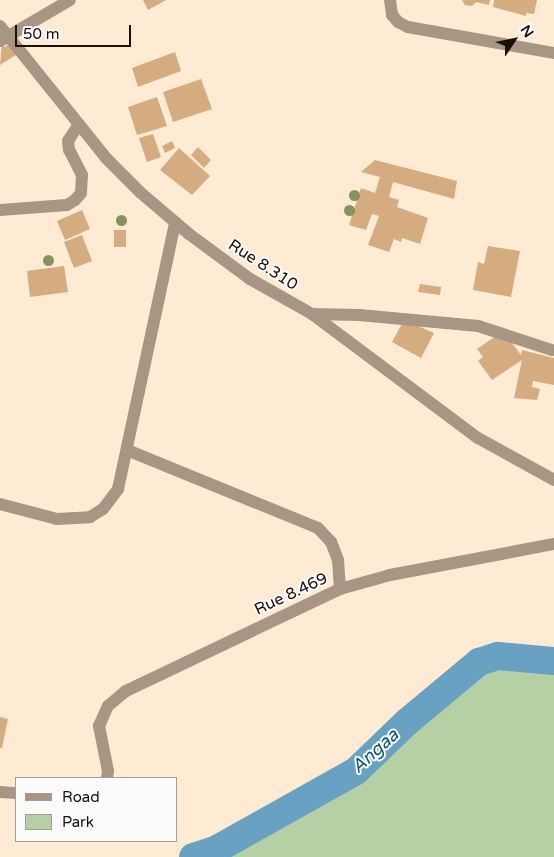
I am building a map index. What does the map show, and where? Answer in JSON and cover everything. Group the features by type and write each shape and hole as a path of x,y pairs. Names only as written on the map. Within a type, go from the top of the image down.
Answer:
{"street":[{"path":"5,40 70,0"},
{"path":"390,0 392,15 398,22 408,26 554,53"},
{"name":"Rue 8.310","path":"0,26 5,40 79,124 141,193 175,222 250,279 312,314 478,438 554,480"},
{"path":"0,210 67,205 75,200 81,193 82,174 69,150 68,141 79,124"},
{"path":"0,504 57,519 90,517 103,509 118,489 143,359 164,278 175,222"},
{"path":"312,314 359,315 478,326 552,350"},
{"name":"Rue 8.469","path":"106,777 108,772 99,726 108,706 126,691 340,589 338,560 331,542 318,528 127,450"},
{"path":"340,589 390,575 554,544"},
{"path":"0,792 15,793"}],"green space":[{"path":"498,656 532,658 549,662 554,658 554,857 193,857 217,849 356,771 466,670"}],"building":[{"path":"143,0 166,0 148,10"},
{"path":"462,0 490,0 489,5 476,2 472,6 465,5"},
{"path":"494,0 537,0 534,14 526,13 526,16 493,7"},
{"path":"2,43 4,47 13,43 19,53 0,65"},
{"path":"175,52 181,71 138,87 132,68"},
{"path":"201,79 212,109 173,122 163,92"},
{"path":"157,97 167,126 137,135 128,107"},
{"path":"153,134 161,157 147,162 139,138"},
{"path":"172,141 175,148 165,153 162,146"},
{"path":"198,147 211,160 204,168 191,155"},
{"path":"179,148 210,176 192,195 160,170"},
{"path":"375,160 457,181 454,199 393,182 389,197 399,200 397,207 428,218 420,244 402,238 401,242 394,239 389,252 368,245 379,216 372,214 366,230 349,225 361,188 375,193 380,177 361,172"},
{"path":"82,210 90,229 65,240 57,221"},
{"path":"114,230 126,230 126,247 114,247"},
{"path":"82,235 92,261 74,268 64,242"},
{"path":"488,246 520,251 511,297 473,290 478,262 484,264"},
{"path":"64,266 68,292 30,297 27,271"},
{"path":"420,284 441,287 440,295 418,292"},
{"path":"404,320 434,333 421,358 392,342"},
{"path":"503,331 521,355 522,350 554,358 554,385 533,381 532,387 540,389 537,400 514,398 522,360 492,380 478,361 483,357 477,349"},
{"path":"0,717 8,719 2,748 0,748"}],"waterway":[{"name":"Angaa","path":"193,857 217,849 356,771 407,722 479,662 498,656 554,661"}]}
